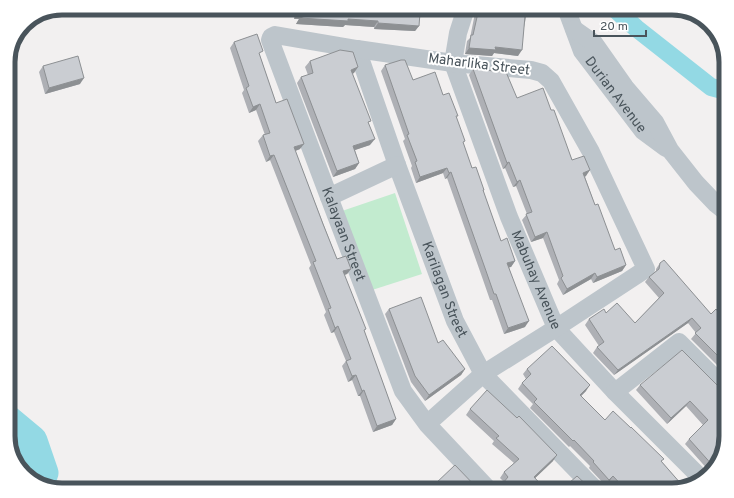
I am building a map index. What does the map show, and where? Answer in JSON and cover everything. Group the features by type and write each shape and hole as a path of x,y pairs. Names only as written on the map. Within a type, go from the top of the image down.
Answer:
{"street":[{"name":"Mabuhay Avenue","path":"456,15 458,33"},
{"name":"Mabuhay Avenue","path":"464,15 458,33 453,63 509,217 556,328 615,392 698,475"},
{"name":"Durian Avenue","path":"569,15 574,29 594,42 626,87 655,122 670,150 701,189 719,206"},
{"name":"Maharlika Street","path":"270,40 271,37 275,35 453,63 531,70 542,73 551,81 591,152 646,268 556,328"},
{"name":"Kalayaan Street","path":"270,40 403,391 426,424 482,483"},
{"name":"Karilagan Street","path":"357,49 397,165 455,321 483,374 589,483"},
{"path":"329,197 397,165"},
{"path":"426,424 483,374 556,328"},
{"path":"615,392 679,342 719,382"}],"green space":[{"path":"395,193 422,274 369,291 342,211"}],"building":[{"path":"308,15 420,15 419,26 378,23 378,21 300,18"},
{"path":"477,15 528,15 525,16 522,50 495,47 496,50 469,48 471,35 473,35"},
{"path":"257,34 263,51 259,53 276,103 287,99 304,144 294,147 337,259 346,256 351,269 343,271 366,329 364,330 396,419 377,426 364,390 362,391 356,375 352,376 346,361 351,359 338,326 335,328 328,309 331,308 313,262 316,261 274,155 270,156 263,135 270,133 260,104 253,107 246,88 249,86 234,42"},
{"path":"340,50 353,52 358,67 351,70 371,121 368,122 375,139 353,146 359,163 337,171 301,77 313,73 310,61"},
{"path":"78,56 84,78 49,88 43,66"},
{"path":"405,60 413,80 435,72 443,95 449,93 458,116 456,116 465,141 463,142 472,168 476,167 501,241 507,238 515,261 507,263 529,321 508,328 496,294 494,294 451,172 449,173 447,168 420,177 415,162 417,161 407,135 409,134 385,65"},
{"path":"473,69 506,72 517,98 543,88 551,110 554,110 572,160 584,156 590,170 583,173 595,205 598,204 615,250 620,248 626,265 597,277 595,273 567,289 561,278 563,276 547,232 535,237 526,214 532,212 520,180 517,182 509,162 507,163"},
{"path":"664,260 711,314 716,309 719,313 719,357 695,333 701,328 692,318 618,370 597,347 604,342 589,319 604,309 606,313 617,303 635,323 664,293 649,277 659,269 660,263"},
{"path":"421,297 438,343 443,340 465,369 429,395 415,376 389,309"},
{"path":"552,346 590,385 580,395 605,420 613,411 664,459 661,461 680,482 620,483 613,476 609,480 593,462 594,461 574,440 573,441 534,402 537,399 522,383 531,374 527,369"},
{"path":"682,350 719,387 719,442 717,451 710,463 689,439 708,420 690,401 671,418 640,385"},
{"path":"487,390 517,418 519,416 557,455 534,477 540,483 503,483 508,477 504,472 519,459 496,438 499,436 470,409"},
{"path":"455,465 472,483 436,483"},
{"path":"577,476 584,483 569,483"}],"waterway":[{"path":"622,15 711,87 719,89"},
{"path":"15,427 32,441 43,473"},
{"path":"43,473 45,479"}]}
